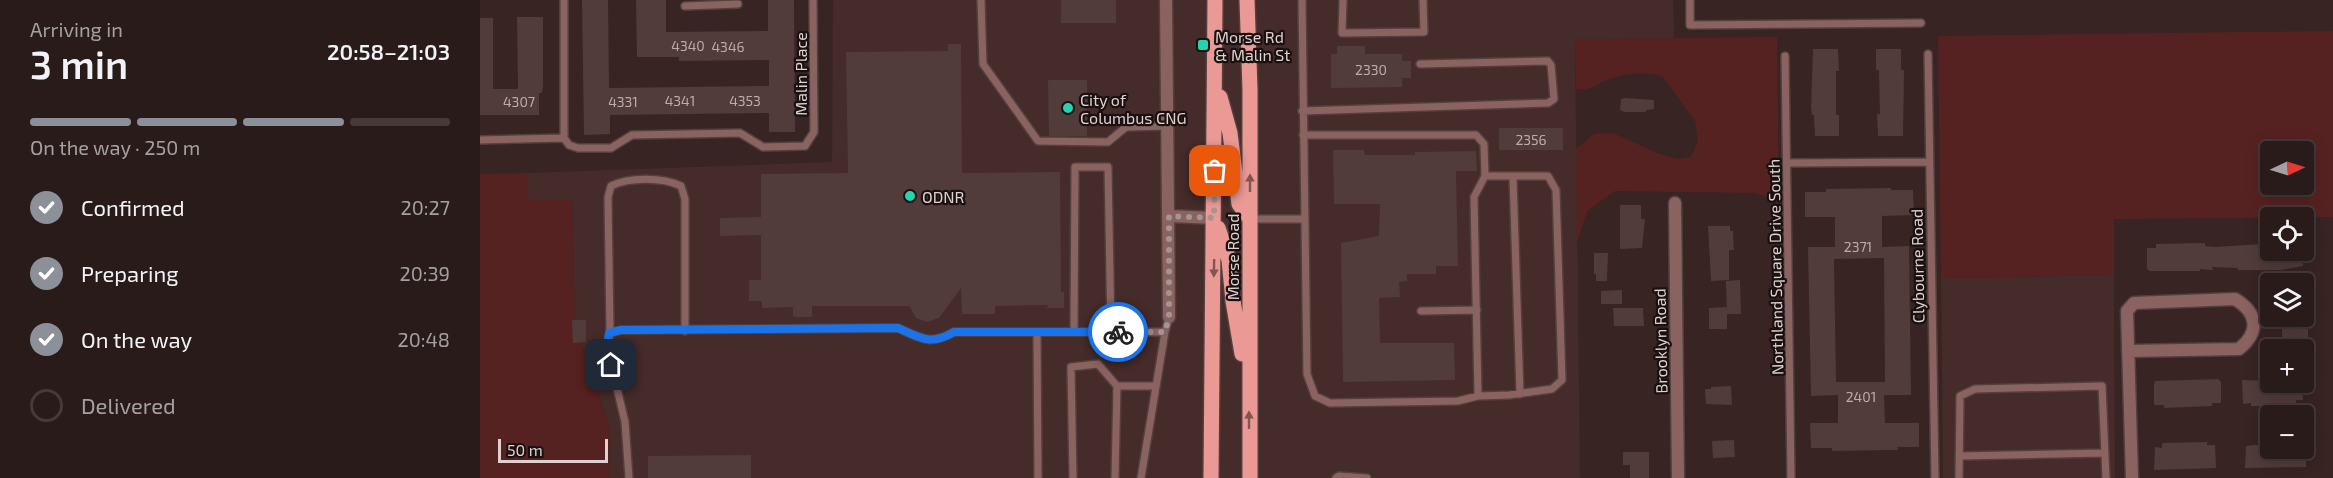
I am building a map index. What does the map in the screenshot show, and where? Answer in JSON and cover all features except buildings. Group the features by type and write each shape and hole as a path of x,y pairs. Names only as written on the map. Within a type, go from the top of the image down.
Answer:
{"main road":[{"name":"Morse Road","path":"1211,478 1215,0"},
{"name":"Morse Road","path":"1248,0 1250,478"},
{"path":"1215,76 1230,133 1239,204 1250,219"},
{"path":"1214,218 1229,260 1233,301 1249,395"}],"street":[{"path":"1166,1 1169,317"},
{"name":"Brooklyn Road","path":"1676,203 1678,478"},
{"path":"1169,216 1214,218"},
{"path":"2128,351 2239,349 2249,341 2254,329 2253,316 2246,305 2235,299 2134,303 2127,311 2128,351 2132,478"}],"lane":[{"path":"480,140 564,138 564,0"},
{"name":"Malin Place","path":"564,138 569,145 578,148 611,148 632,135 740,133 763,147 805,146 814,132 813,0"},
{"path":"981,0 983,64 1038,141 1108,142 1126,128 1168,126"},
{"path":"1302,0 1302,135 1307,374 1315,396 1330,403 1458,400 1552,389 1562,380 1556,190 1548,176 1485,176"},
{"path":"1343,0 1342,33 1424,32 1423,0"},
{"path":"1690,0 1690,25 1921,23"},
{"path":"685,6 717,2 738,4"},
{"name":"Clybourne Road","path":"1928,54 1935,478"},
{"name":"Northland Square Drive South","path":"1785,56 1791,478"},
{"path":"1302,111 1548,103 1554,99 1551,64 1548,61 1420,64"},
{"path":"1302,135 1476,135 1485,144 1485,176 1474,197 1478,396"},
{"path":"1787,163 1929,162"},
{"path":"1074,332 1075,167 1108,167 1111,332"},
{"path":"1514,177 1520,394"},
{"path":"629,478 625,422 607,346 609,333 608,197 611,186 621,181 670,180 681,186 685,199 685,331"},
{"path":"1250,219 1304,219"},
{"path":"1421,311 1477,310"},
{"path":"1141,478 1169,317"},
{"path":"609,333 621,330 898,328 924,340 944,337 954,332 1165,332"},
{"path":"1036,332 1038,478"},
{"path":"1073,478 1071,367 1098,364 1117,386 1115,478"},
{"path":"1117,386 1156,386"},
{"path":"1959,478 1960,396 1975,389 2102,386 2106,478"},
{"path":"1959,456 2105,453"},
{"path":"1336,478 1340,476 1368,478"}],"shaded area":[{"path":"833,0 1673,0 1674,38 1575,40 1580,478 610,478 609,425 575,325 572,200 527,200 527,173 832,162"},
{"path":"2333,31 2333,217 2314,217 2314,207 2260,207 2260,218 2114,219 2114,275 1941,278 1938,36"},
{"path":"1777,37 1779,201 1755,193 1615,191 1587,211 1577,243 1576,149 1594,134 1613,133 1657,153 1677,159 1691,157 1698,140 1695,121 1662,76 1629,74 1590,88 1576,89 1575,39"},
{"path":"527,173 528,200 572,200 575,325 609,425 610,478 480,478 480,174"},
{"path":"2114,275 2115,478 1943,478 1941,278"}],"way so far":[{"path":"1118,332 1165,332 1169,317 1169,216 1214,218 1215,171"}],"place":[{"name":"Morse Rd & Malin St","path":"1203,45"},
{"name":"City of Columbus CNG","path":"1068,108"},
{"name":"ODNR","path":"910,196"}],"route":[{"path":"611,365 607,346 609,333 621,330 898,328 924,340 935,340 954,332 1118,332"}]}
